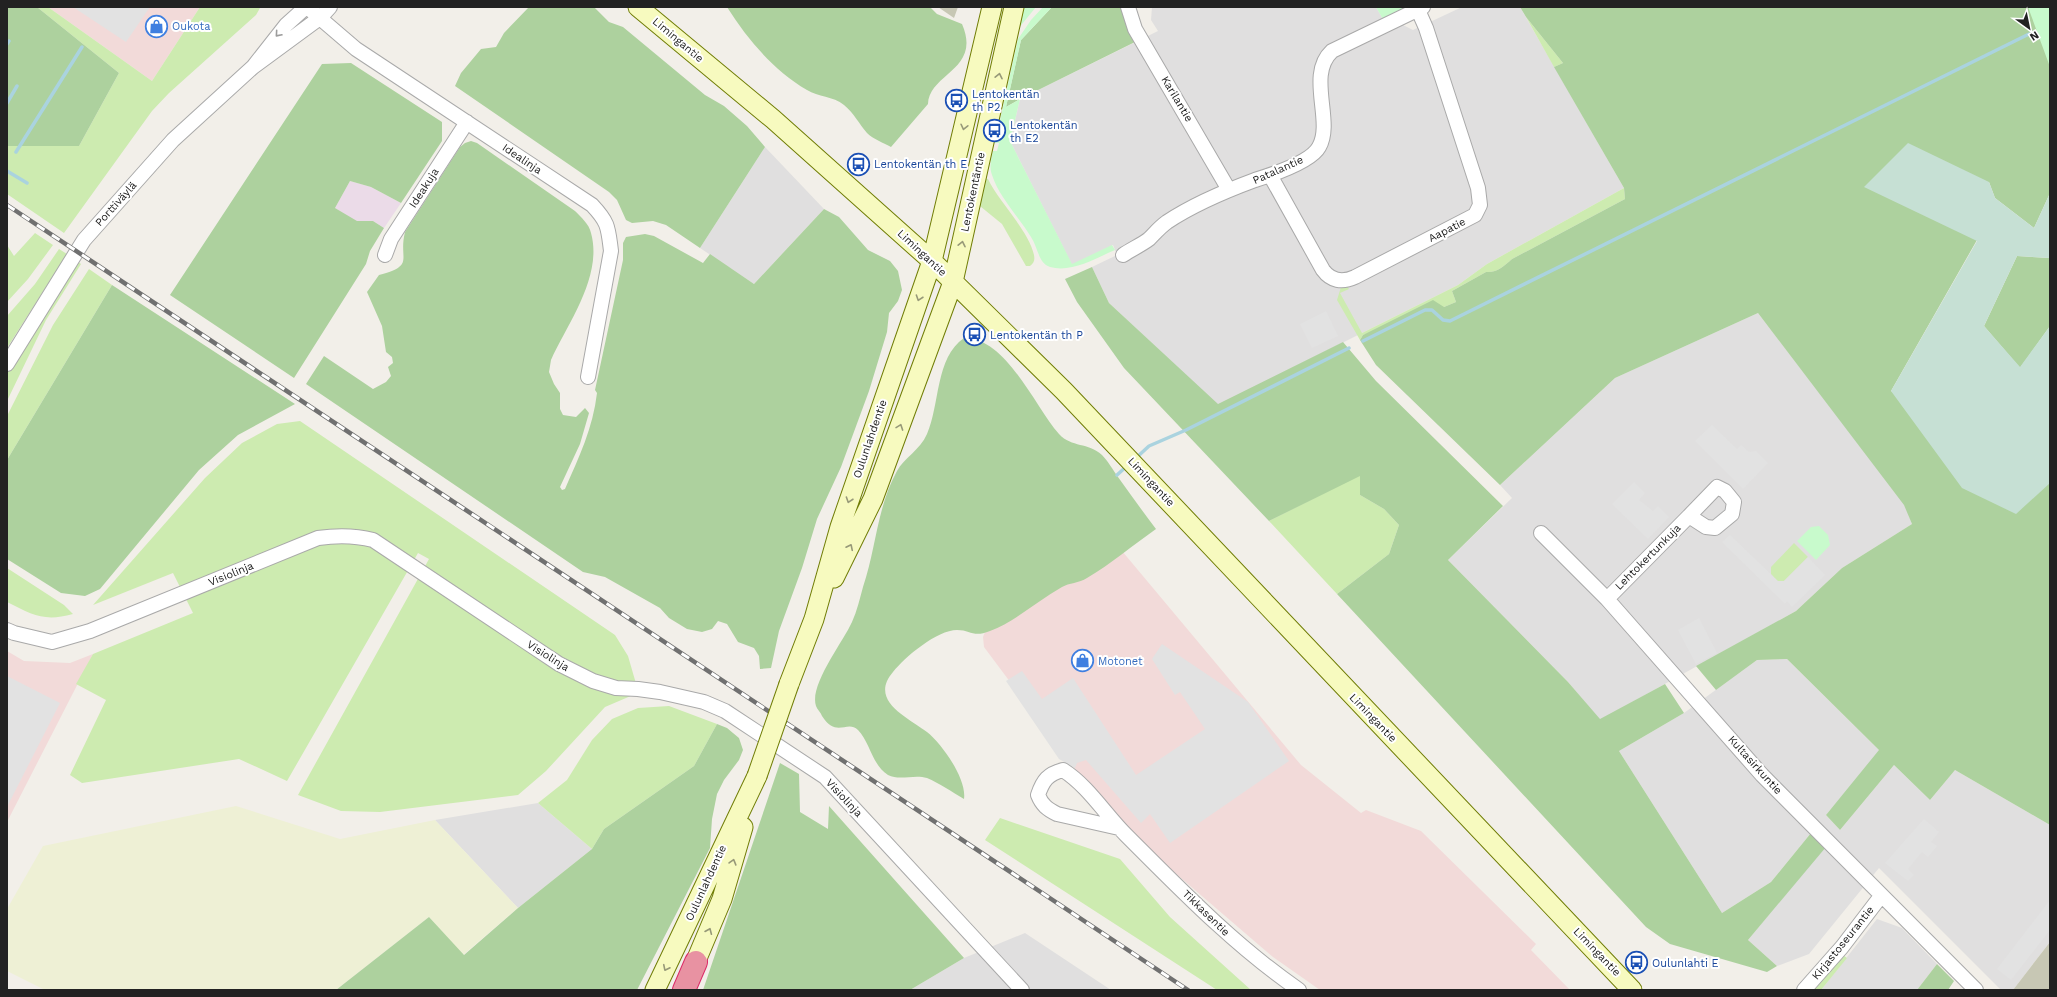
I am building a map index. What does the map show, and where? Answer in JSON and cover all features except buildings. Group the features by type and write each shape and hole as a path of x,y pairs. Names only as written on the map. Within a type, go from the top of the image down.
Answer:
{"highway":[{"path":"683,990 696,962"}],"main road":[{"name":"Limingantie","path":"638,7 773,119 932,261 1064,391 1154,484 1632,990"},
{"path":"932,261 992,7"},
{"name":"Lentokentäntie","path":"953,282 1014,7"},
{"name":"Oulunlahdentie","path":"696,962 722,899 757,776 789,684 814,619 840,527 932,261"},
{"name":"Oulunlahdentie","path":"814,619 874,499 953,282"},
{"name":"Oulunlahdentie","path":"655,990 757,776"}],"street":[{"name":"Idealinja","path":"307,7 325,12 356,49 592,206 605,219 609,231 611,252 588,378"},
{"name":"Porttiväylä","path":"253,67 286,25 307,7"},
{"name":"Karilantie","path":"1128,7 1135,29 1229,190"},
{"name":"Patalantie","path":"1123,255 1147,240 1173,218 1229,190 1298,163 1319,148 1323,135 1321,66 1327,56 1332,51 1420,8"},
{"name":"Aapatie","path":"1270,175 1323,270 1329,278 1335,280 1348,280 1355,277 1474,215 1480,205 1478,188 1420,8"},
{"name":"Porttiväylä","path":"7,364 84,240 173,140 253,67 325,12"},
{"name":"Ideakuja","path":"385,255 391,239 466,122"},
{"name":"Lehtokertunkuja","path":"1607,599 1689,516"},
{"name":"Kultasirkuntie","path":"1541,533 1607,599 1762,775 1976,990"},
{"name":"Visiolinja","path":"7,630 52,642 90,631 318,538 338,535 358,536 373,540 559,664 593,681 616,688 638,688 704,702 725,711 825,777 1022,990"},
{"name":"Tikkasentie","path":"1119,828 1057,814 1048,810 1041,803 1038,795 1042,782 1052,773 1063,770 1074,777 1119,828 1218,926 1264,966 1299,990"},
{"name":"Kirjastoseurantie","path":"1804,990 1842,947 1881,896"}],"shaded area":[{"path":"48,7 200,7 152,81"},
{"path":"73,7 150,7 126,42"},
{"path":"938,7 958,7 954,18"},
{"path":"1152,7 1376,7 1390,31 1403,25 1413,30 1462,7 1520,7 1624,188 1487,264 1458,285 1218,405 1109,303 1092,267 1117,255 1113,245 1072,265 1010,141 1020,99 1158,31 1151,20"},
{"path":"1908,143 1989,182 1995,198 2034,228 2050,193 2050,258 2017,256 1984,326 2020,367 2050,326 2050,483 2016,514 1962,488 1891,391 1977,241 1864,187"},
{"path":"765,147 824,209 754,284 700,248"},
{"path":"350,181 371,187 401,203 384,228 373,221 357,222 335,208"},
{"path":"1326,311 1338,336 1312,348 1300,324"},
{"path":"1758,313 1905,505 1912,524 1842,568 1796,611 1600,720 1568,682 1448,560 1512,498 1500,485 1615,378"},
{"path":"1712,425 1737,449 1741,445 1749,452 1756,451 1768,463 1743,489 1695,441"},
{"path":"1634,482 1645,493 1639,500 1653,511 1658,506 1669,517 1648,539 1612,504"},
{"path":"1730,535 1778,581 1784,581 1808,557 1825,575 1792,607 1787,601 1785,604 1722,542"},
{"path":"1117,545 1301,765 1361,813 1366,810 1421,831 1536,944 1531,950 1570,990 1320,990 1273,957 1153,854 1079,774 984,647 983,637 988,624"},
{"path":"1699,618 1717,653 1696,664 1678,630"},
{"path":"1162,644 1248,702 1289,761 1170,843 1150,814 1141,823 1086,760 1077,763 1075,768 1059,759 1006,681 1022,671 1042,699 1073,678 1136,775 1205,729 1180,692 1175,695 1152,659"},
{"path":"7,651 24,661 70,663 93,654 7,822"},
{"path":"1787,659 1880,751 1826,815 1840,830 1894,765 1930,800 1955,770 2050,825 2050,942 2013,990 2001,990 1879,868 1809,954 1777,966 1748,940 1825,847 1811,833 1771,882 1722,913 1619,751 1684,713 1757,660"},
{"path":"7,676 60,703 7,807"},
{"path":"538,803 592,849 518,908 435,820"},
{"path":"236,806 340,839 435,820 518,908 463,955 429,917 336,990 45,990 7,971 7,909 43,846"},
{"path":"1924,819 1939,832 1931,842 1937,846 1928,857 1922,852 1908,869 1914,875 1908,881 1885,863"},
{"path":"2050,900 2050,930 2011,980 1997,969"},
{"path":"1877,919 1902,928 1937,964 1917,990 1821,990"},
{"path":"1025,933 1111,990 910,990 964,958"},
{"path":"2050,942 2050,990 2013,990"}],"green space":[{"path":"7,7 37,7 119,73 79,146 7,146"},
{"path":"37,7 48,7 152,81 200,7 260,8 256,15 169,93 152,111 64,233 7,194 7,146 79,146 119,73"},
{"path":"529,7 594,7 609,22 623,27 705,95 724,106 747,126 765,147 700,248 666,225 653,221 632,223 626,220 617,200 609,192 455,86 461,73 481,49 496,47 504,33"},
{"path":"727,7 930,7 937,14 962,24 966,39 965,52 953,70 937,85 931,94 928,104 891,147 869,135 851,111 840,102 807,90 772,64 744,31"},
{"path":"1017,7 1036,7 1018,29"},
{"path":"1043,7 1052,7 1021,40 1006,107 1020,99 1010,141 1072,264 1112,245 1115,250 1084,264 1067,268 1050,267 1043,262 1031,237 999,191 991,169 993,151 997,151 999,143 995,143 1018,39 1031,20"},
{"path":"1052,7 1124,7 1137,41 1006,107 1021,40"},
{"path":"1376,7 1411,7 1384,21"},
{"path":"1520,7 2050,7 2050,193 2034,228 1995,198 1989,182 1977,240 1891,391 2047,483 2050,483 2050,825 1955,770 1930,800 1894,765 1840,830 1826,815 1879,750 1787,659 1757,660 1716,690 1696,666 1796,611 1842,568 1912,524 1904,505 1758,313 1615,378 1500,485 1376,365 1360,340 1363,335 1433,300 1444,307 1456,302 1452,291 1486,272 1494,271 1500,268 1512,259 1625,199 1624,188 1554,67 1563,63 1526,17"},
{"path":"2028,7 2050,7 2050,67"},
{"path":"1526,17 1563,63 1554,67"},
{"path":"351,63 442,122 442,141 401,203 371,187 350,181 335,208 357,221 373,221 384,228 370,251 366,264 294,378 170,295 322,64"},
{"path":"471,141 477,143 575,211 587,224 591,233 593,249 592,266 588,282 582,299 551,360 549,372 560,393 560,409 563,415 576,417 585,408 589,413 580,444 560,487 562,490 565,489 589,430 597,393 595,390 623,260 623,243 626,237 645,234 654,236 703,263 710,254 754,284 824,209 839,217 868,250 890,261 898,271 902,290 898,301 889,313 887,332 869,391 841,467 817,519 802,568 779,631 771,668 760,669 759,656 754,648 738,642 727,624 718,621 712,629 702,632 687,629 669,618 660,608 605,577 583,572 306,384 324,356 373,389 386,382 391,376 388,367 393,363 392,357 386,352 382,326 367,292 379,275 398,268 402,264 405,232 460,147"},
{"path":"981,178 988,179 1026,236 1034,257 1033,263 1030,266 1026,266 1002,224 975,202"},
{"path":"1624,188 1625,199 1512,259 1500,268 1494,271 1486,272 1452,291 1456,302 1363,335 1360,340 1337,300 1341,287 1347,286 1349,289 1340,293 1362,333 1458,285 1487,264"},
{"path":"35,233 53,245 28,279 7,302 7,245 14,256"},
{"path":"59,249 67,254 7,348 7,316 35,284"},
{"path":"2017,256 2050,258 2050,326 2020,368 1984,326"},
{"path":"77,261 81,264 46,320 7,401 7,371"},
{"path":"1092,267 1109,303 1218,404 1343,342 1376,381 1503,506 1448,560 1568,682 1600,719 1665,684 1684,713 1619,751 1722,913 1771,882 1811,833 1826,847 1748,940 1777,966 1767,972 1670,944 1646,927 1337,594 1389,554 1399,525 1384,509 1360,495 1360,476 1269,521 1124,368 1077,302 1065,279"},
{"path":"89,269 112,285 7,460 7,416 53,325"},
{"path":"112,285 295,404 238,435 199,470 100,589 85,596 61,593 7,559 7,460"},
{"path":"964,338 979,341 993,349 1006,361 1059,434 1069,441 1091,448 1102,455 1156,529 1096,573 1084,580 1062,587 1053,592 1000,627 980,634 957,630 940,634 913,652 893,672 887,682 885,692 888,700 902,715 927,732 940,745 958,772 964,791 964,799 927,778 893,777 888,775 878,765 866,741 858,730 850,726 837,728 827,723 816,706 815,697 822,675 852,622 867,573 881,514 890,485 900,466 924,440 931,422 943,370 948,357"},
{"path":"300,421 615,635 628,656 637,687 633,695 605,707 546,771 518,795 380,812 341,811 298,795 429,559 418,553 287,781 239,759 82,783 70,775 106,700 76,684 93,654 193,613 173,573 93,605 205,478 242,443 277,424"},
{"path":"1360,475 1360,495 1384,509 1399,525 1389,554 1337,594 1269,521"},
{"path":"1819,526 1828,535 1830,545 1816,560 1797,541 1811,527"},
{"path":"1794,543 1808,557 1784,581 1777,581 1771,574 1771,567"},
{"path":"7,568 64,605 73,614 54,617 39,616 7,602"},
{"path":"669,706 717,724 694,766 604,829 592,849 538,803 567,780 592,740 612,719 638,708"},
{"path":"717,724 727,728 739,738 743,750 739,760 724,780 717,794 712,819 710,848 637,990 336,990 429,917 464,955 518,908 592,849 604,829 694,766"},
{"path":"780,763 799,774 800,812 828,829 829,806 964,958 910,990 703,990"},
{"path":"1000,818 1120,859 1170,917 1251,990 1217,990 985,840"},
{"path":"1843,955 1847,958 1821,990 1814,990"},
{"path":"1937,964 1954,981 1948,990 1917,990"}],"waterway":[{"path":"1363,341 1425,310 1432,310 1443,320 1450,321 2029,34"},
{"path":"16,152 82,47"},
{"path":"7,103 17,86"},
{"path":"7,171 27,183"},
{"path":"1136,458 1149,446 1186,430 1349,348"},
{"path":"1117,475 1128,465"}],"railway":[{"path":"7,205 1188,990"}],"place":[{"name":"Oukota","path":"156,26"},
{"name":"Lentokentän th P2","path":"957,100"},
{"name":"Lentokentän th E2","path":"995,131"},
{"name":"Lentokentän th E","path":"858,164"},
{"name":"Lentokentän th P","path":"975,335"},
{"name":"Motonet","path":"1083,661"},
{"name":"Oulunlahti E","path":"1636,963"}]}
